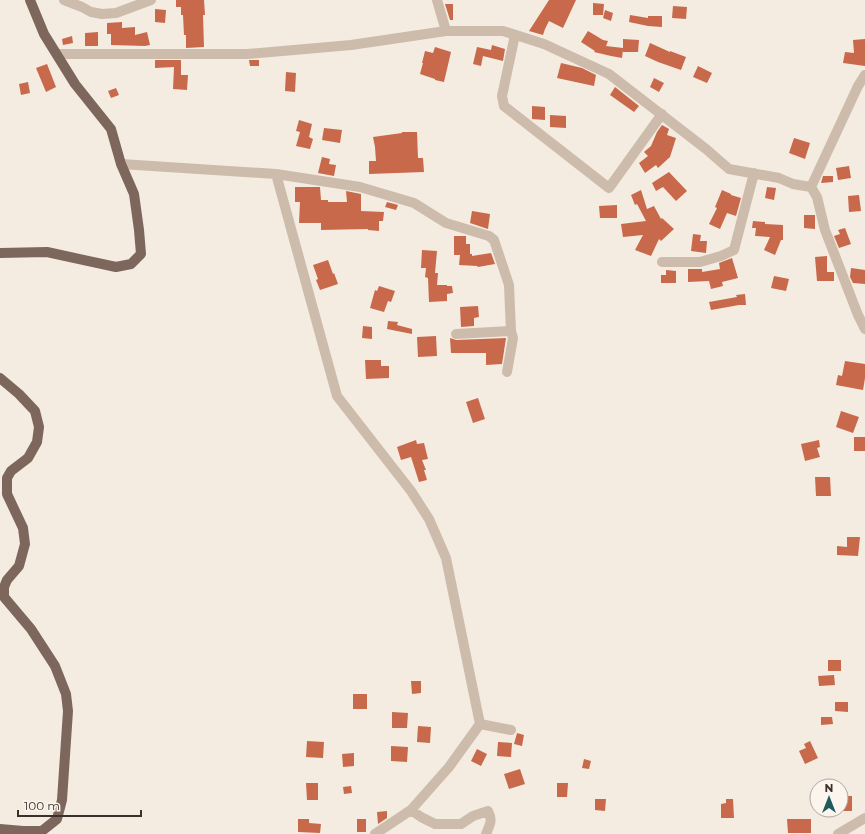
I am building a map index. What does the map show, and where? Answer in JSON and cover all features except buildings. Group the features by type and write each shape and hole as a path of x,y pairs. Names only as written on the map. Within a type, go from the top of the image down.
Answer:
{"main road":[{"path":"0,253 46,252 116,267 132,264 141,254 134,194 121,164 112,129 75,84 44,34 30,0"},
{"path":"0,378 19,394 35,411 39,427 37,442 28,458 11,471 7,478 7,494 23,528 25,544 19,566 7,580 4,587 4,597 31,629 54,666 66,694 68,711 62,800 57,819 42,831 23,832 0,829"}],"street":[{"path":"64,0 91,12 102,14 116,13 151,0"},
{"path":"437,0 446,31"},
{"path":"57,54 247,54 351,45 446,31 503,31 544,44 609,74 706,149 728,169 779,178 793,184 811,188 817,197 825,230 858,315 865,329"},
{"path":"515,35 502,96 504,106 609,188 662,114"},
{"path":"811,188 858,86 865,75"},
{"path":"121,164 276,174 360,186 414,203 446,223 489,236 494,240 509,285 511,331 513,338 507,372"},
{"path":"276,174 337,396 411,491 429,519 446,558 480,724 449,767 411,810 375,834"},
{"path":"662,262 700,262 721,256 734,250 754,174"},
{"path":"456,334 511,331"},
{"path":"480,724 511,730"},
{"path":"411,810 435,824 461,824 472,816 488,811 491,818 486,834"},
{"path":"838,834 865,818"}]}
